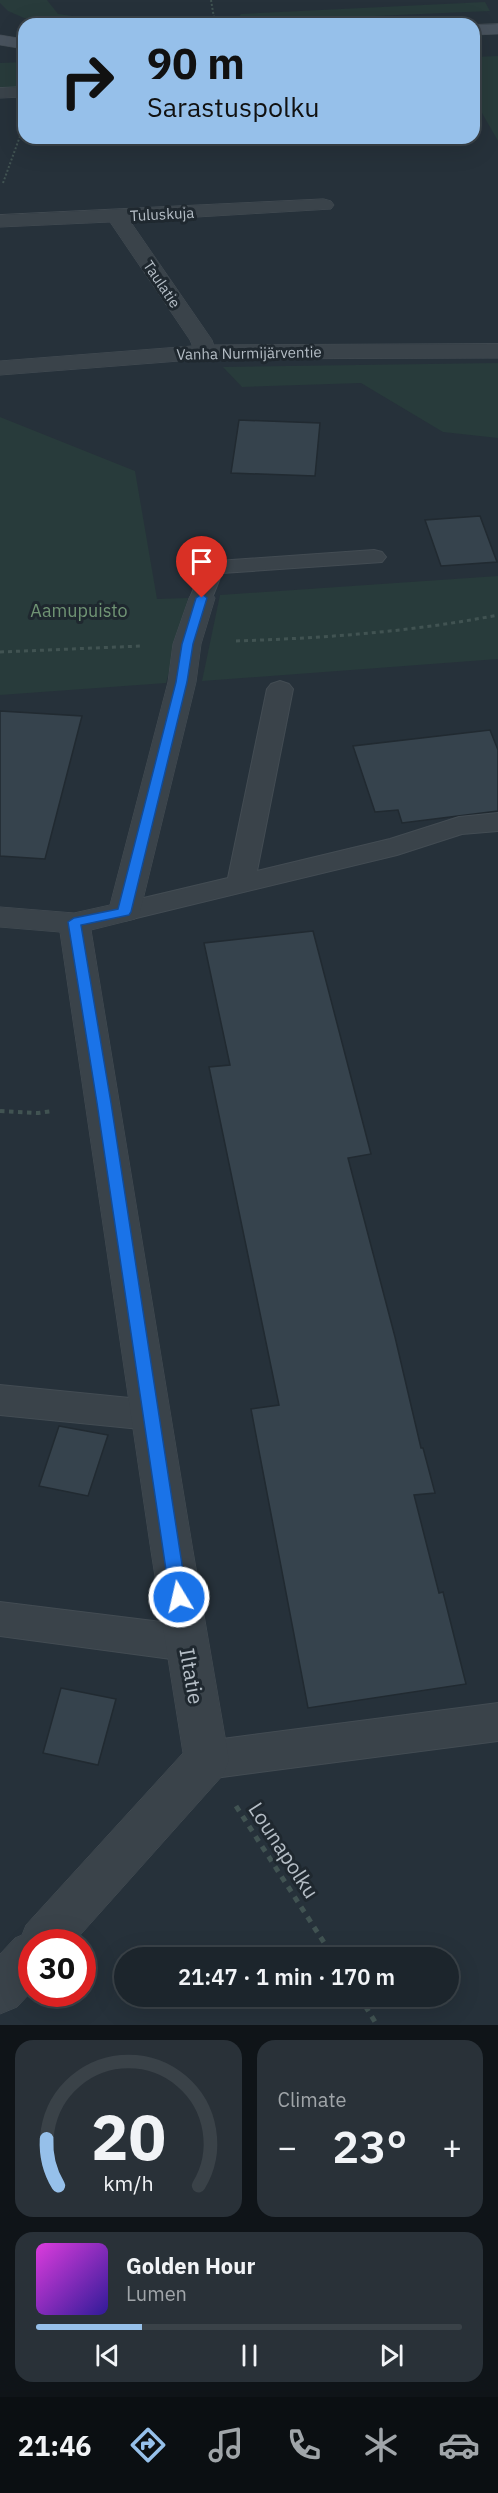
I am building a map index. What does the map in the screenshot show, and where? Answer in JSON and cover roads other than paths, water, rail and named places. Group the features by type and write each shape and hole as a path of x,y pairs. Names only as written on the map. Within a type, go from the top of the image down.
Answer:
{"main road":[{"path":"480,30 498,29"},
{"path":"0,39 18,43"},
{"path":"480,44 498,43"}],"street":[{"path":"0,93 18,92"},
{"name":"Tuluskuja","path":"0,221 324,205"},
{"name":"Taulatie","path":"117,217 201,340 204,352"},
{"name":"Vanha Nurmijärventie","path":"0,368 204,352 498,351"},
{"path":"0,917 74,922 124,912 182,682 187,644 202,598"},
{"name":"Iltatie","path":"74,922 104,1103 186,1643 207,1760"},
{"path":"55,1929 207,1760"},
{"path":"0,1990 18,1970"}],"lane":[{"path":"202,598 213,567 374,557"},
{"path":"241,884 280,689"},
{"path":"124,912 397,846 459,826 498,822"},
{"path":"0,1400 150,1415"},
{"path":"0,1618 186,1643"},
{"path":"207,1760 498,1722"}],"park label":[{"name":"Aamupuisto","path":"79,610"}]}
